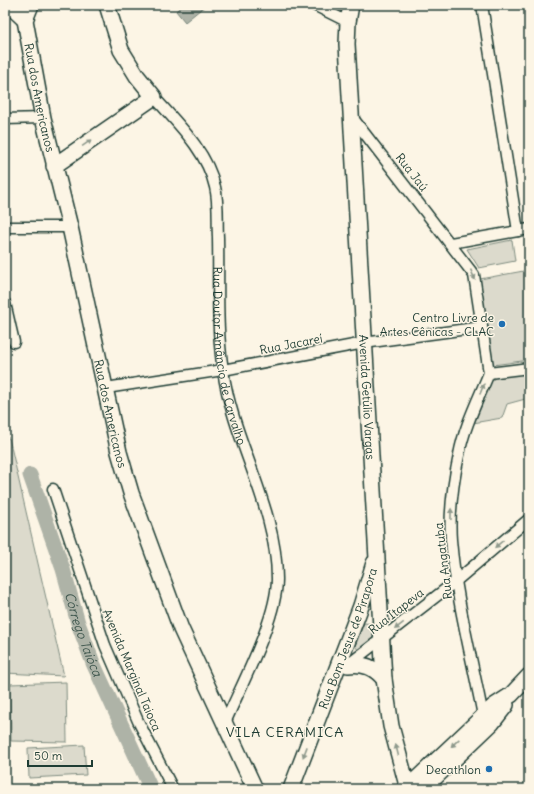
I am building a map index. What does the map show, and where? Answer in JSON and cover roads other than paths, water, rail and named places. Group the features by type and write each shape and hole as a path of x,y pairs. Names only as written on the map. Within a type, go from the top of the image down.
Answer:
{"street":[{"path":"9,5 24,12 31,5"},
{"name":"Rua Doutor Amâncio de Carvalho","path":"107,5 120,50 137,76 200,152 215,186 222,370 235,424 269,524 277,580 275,601 262,638 225,723"},
{"path":"314,5 348,22"},
{"name":"Avenida Getúlio Vargas","path":"351,5 348,22 347,44 384,679 391,726 407,788"},
{"path":"482,5 518,231"},
{"name":"Rua dos Americanos","path":"24,12 43,118 70,227 119,452 131,493 181,629 255,789"},
{"path":"54,166 154,97"},
{"path":"5,119 43,118"},
{"name":"Rua Jaú","path":"352,118 451,243 474,275 489,373"},
{"path":"5,227 70,227"},
{"path":"451,243 529,229"},
{"path":"5,303 14,342"},
{"name":"Rua Jacareí","path":"106,388 222,370 364,343 482,326"},
{"path":"489,373 529,368"},
{"name":"Rua Angatuba","path":"487,719 456,581 451,540 454,480 463,439 489,373"},
{"name":"Avenida Marginal Taioca","path":"53,489 105,645 138,721 173,789"},
{"name":"Rua Itapeva","path":"334,677 456,581 529,518"},
{"name":"Rua Bom Jesus de Pirapora","path":"291,789 361,606 377,554"},
{"path":"348,665 358,664 371,667 384,679"},
{"path":"407,788 487,719 502,711 510,695 529,676"},
{"path":"423,789 487,719"}],"waterway":[{"name":"Córrego Taióca","path":"30,475 63,569 78,623 93,663 151,789"}],"place":[{"name":"Centro Livre de Artes Cênicas - CLAC","path":"502,324"},
{"name":"Decathlon","path":"489,769"}],"district":[{"name":"VILA CERAMICA","path":"285,732"}]}
